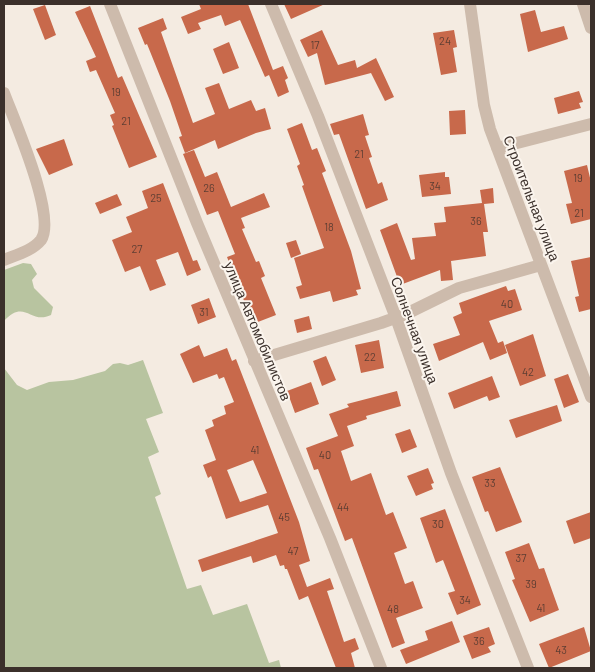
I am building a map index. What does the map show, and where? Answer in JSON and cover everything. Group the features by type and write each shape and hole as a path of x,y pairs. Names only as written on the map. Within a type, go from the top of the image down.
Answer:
{"street":[{"name":"улица Автомобилистов","path":"110,4 254,361 330,538 381,668"},
{"name":"Солнечная улица","path":"271,4 318,116 396,318 451,473 528,668"},
{"name":"Строительная улица","path":"470,4 484,105 497,148 591,397"},
{"path":"583,4 591,28"},
{"path":"4,93 34,175 44,211 45,226 40,240 34,247 4,260"},
{"path":"497,148 591,124"},
{"path":"254,361 396,318 458,288 541,265"}],"green space":[{"path":"23,263 31,264 37,274 32,280 34,288 53,307 51,315 38,317 17,312 4,321 4,270"},
{"path":"143,360 163,413 146,419 159,452 148,457 161,494 155,497 187,589 201,585 213,615 247,604 269,663 279,660 281,668 4,668 4,368 17,385 27,390 49,382 73,380 105,371 113,364 128,365"}],"building":[{"path":"199,4 248,4 273,70 283,66 288,78 285,80 289,92 278,97 269,75 265,77 240,20 225,26 221,15 198,23 201,29 188,34 181,17 201,9"},
{"path":"284,4 325,4 291,19"},
{"path":"45,5 56,35 45,40 33,9"},
{"path":"90,6 118,78 122,76 157,157 129,168 112,126 114,125 110,115 115,113 96,70 90,72 86,61 96,57 75,12"},
{"path":"535,10 541,32 564,26 568,39 528,52 520,14"},
{"path":"163,18 167,29 161,32 193,123 215,114 205,88 219,83 229,109 251,100 256,111 265,108 271,129 256,133 218,149 215,140 185,153 179,137 182,136 170,101 147,44 145,45 138,28"},
{"path":"322,30 338,65 355,60 357,68 376,58 394,97 385,101 371,73 325,85 317,53 308,57 300,40"},
{"path":"454,30 457,47 453,48 457,72 441,75 433,33"},
{"path":"229,42 239,68 223,74 213,49"},
{"path":"579,91 583,102 579,103 581,108 558,114 554,98"},
{"path":"465,110 466,134 450,135 449,111"},
{"path":"363,114 369,135 365,136 372,157 369,158 378,184 382,182 388,200 366,209 339,134 334,135 330,124"},
{"path":"302,123 312,150 317,148 326,171 322,173 351,251 361,289 356,290 358,295 333,302 330,291 300,299 296,287 302,285 294,258 324,248 302,186 304,185 297,166 300,164 287,129"},
{"path":"64,139 73,165 49,175 36,149"},
{"path":"194,150 205,177 217,172 231,207 264,193 270,207 241,218 245,228 242,229 256,262 259,261 265,276 261,278 276,315 253,324 227,257 235,254 218,211 207,215 183,154"},
{"path":"587,165 591,182 591,219 571,224 566,204 572,203 564,171"},
{"path":"445,172 445,177 449,177 451,194 422,197 419,175"},
{"path":"163,183 193,261 197,260 201,270 187,276 178,252 156,260 166,285 150,291 140,266 125,272 112,240 132,232 126,217 148,208 142,191"},
{"path":"493,188 494,203 484,204 488,232 483,232 486,256 451,261 453,280 441,281 440,270 400,285 380,230 397,223 411,260 415,259 412,238 436,236 434,223 446,222 444,207 482,203 480,190"},
{"path":"117,194 122,205 100,214 95,203"},
{"path":"296,240 301,254 291,258 286,243"},
{"path":"591,257 591,309 579,312 575,297 579,296 571,261"},
{"path":"506,286 508,291 515,289 522,310 489,321 498,343 503,341 507,353 490,360 483,342 439,361 433,344 460,335 453,317 462,313 459,303"},
{"path":"209,298 216,317 198,324 191,305"},
{"path":"309,316 312,329 297,333 294,320"},
{"path":"533,334 546,376 520,386 505,345"},
{"path":"379,340 384,368 361,373 355,345"},
{"path":"199,345 204,357 227,348 232,361 236,359 299,522 310,561 299,565 307,587 330,578 334,589 327,591 344,642 355,638 359,649 351,653 355,668 336,668 308,596 299,600 287,569 285,569 284,565 280,566 276,555 253,563 251,556 202,572 198,560 278,533 268,505 226,519 211,476 208,478 203,465 216,460 205,430 214,426 212,420 226,414 224,406 234,402 224,377 219,379 217,374 193,383 180,354","holes":["253,460 267,493 240,502 227,470"]},
{"path":"326,356 336,380 322,386 313,361"},
{"path":"568,374 579,402 564,408 554,379"},
{"path":"492,376 500,397 489,401 487,396 454,409 448,393"},
{"path":"311,382 319,404 295,413 287,391"},
{"path":"397,391 401,406 366,416 367,419 347,426 354,446 341,451 351,481 371,473 386,515 393,512 407,548 394,553 405,584 413,581 423,608 396,618 405,643 392,648 352,538 345,541 318,469 314,470 306,448 338,436 329,414 349,407 347,404"},
{"path":"557,405 562,421 516,438 509,420"},
{"path":"410,429 417,447 402,453 395,434"},
{"path":"500,467 522,522 496,532 488,511 485,512 472,477"},
{"path":"428,468 434,483 431,484 433,489 416,496 407,476"},
{"path":"445,509 481,605 457,615 448,593 455,591 443,560 436,563 420,518"},
{"path":"591,512 591,538 574,544 566,521"},
{"path":"529,543 539,569 544,568 559,610 530,622 512,580 515,579 505,552"},
{"path":"452,621 460,642 406,664 400,650 428,640 425,631"},
{"path":"489,627 495,644 488,647 491,652 472,659 463,636"},
{"path":"584,627 591,651 549,668 539,644"}]}
